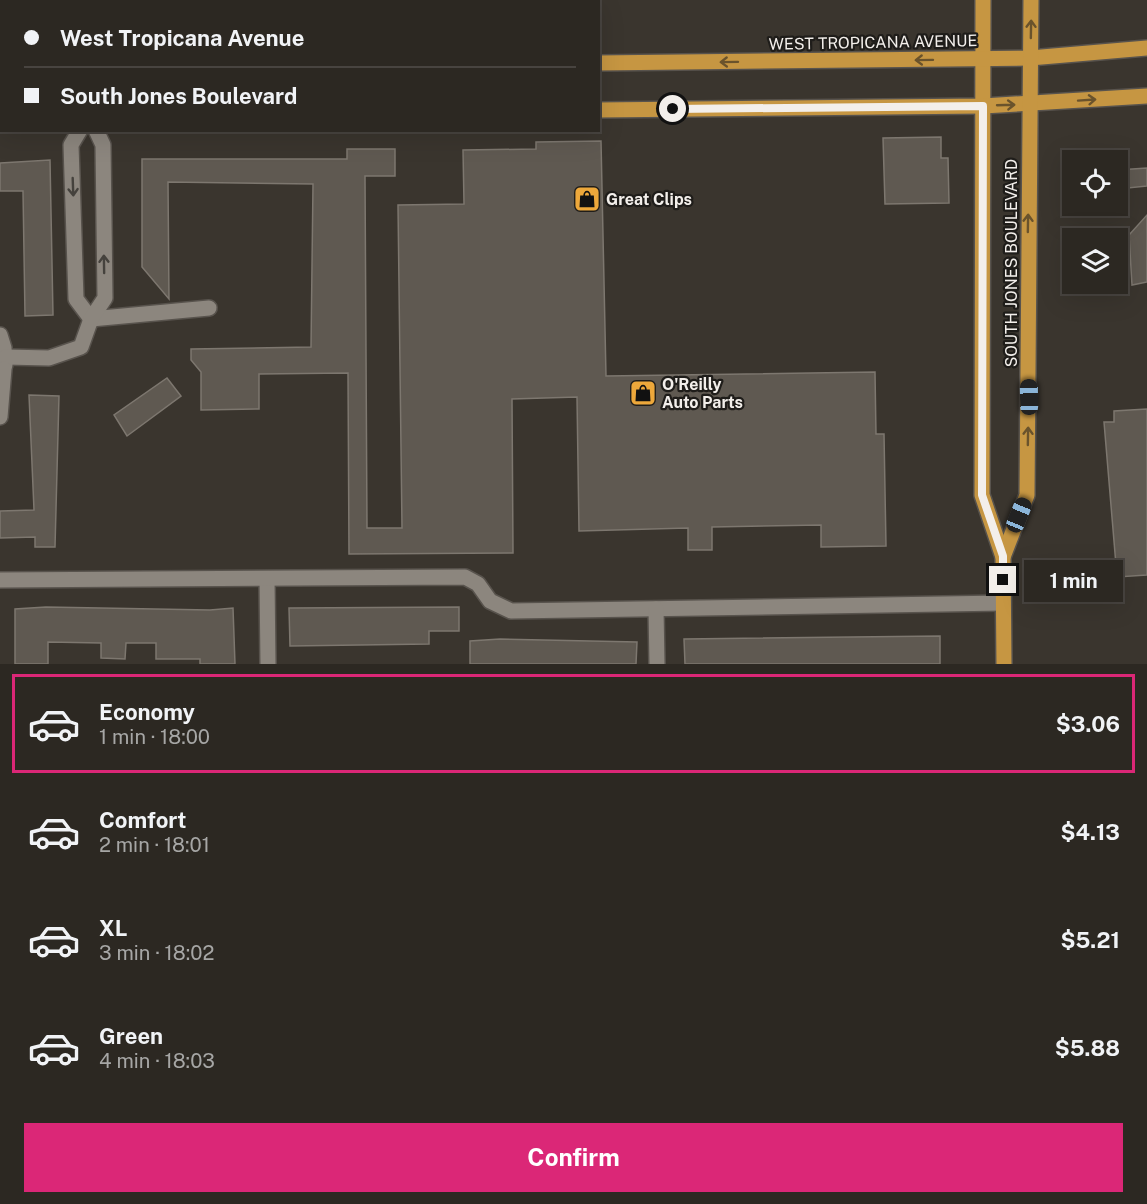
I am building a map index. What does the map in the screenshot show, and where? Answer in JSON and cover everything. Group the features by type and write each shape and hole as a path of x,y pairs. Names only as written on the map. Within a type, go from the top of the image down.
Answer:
{"main road":[{"name":"SOUTH JONES BOULEVARD","path":"983,0 982,495 1003,556 1004,664"},
{"name":"SOUTH JONES BOULEVARD","path":"1003,556 1028,495 1031,0"},
{"name":"WEST TROPICANA AVENUE","path":"600,63 1030,58 1147,48"},
{"path":"600,110 983,106 1147,96"}],"street":[{"path":"79,132 71,145 76,299 91,319"},
{"path":"3,366 49,358 81,347 91,319 105,298 103,145 97,132"},
{"path":"91,319 209,308"},
{"path":"0,335 3,366 0,417"},
{"path":"0,580 465,577 478,584 490,601 512,611 1003,603"},
{"path":"267,579 268,664"},
{"path":"657,609 657,664"}],"building":[{"path":"941,137 941,158 948,158 949,203 885,204 883,138"},
{"path":"601,141 606,376 875,372 876,434 884,434 886,546 821,547 821,525 712,527 712,550 688,550 688,528 579,531 577,397 512,399 513,553 349,554 348,373 259,374 259,409 201,410 201,372 191,360 191,349 311,347 313,184 168,182 169,299 142,267 142,159 347,159 347,149 395,149 395,176 365,176 367,528 402,528 398,205 464,204 463,150 536,149 536,142"},
{"path":"50,160 53,315 25,316 23,191 0,191 0,163"},
{"path":"1147,168 1147,186 1128,188 1128,169"},
{"path":"1147,215 1147,282 1132,285 1129,235"},
{"path":"167,378 181,396 127,436 114,415"},
{"path":"29,395 59,396 55,547 35,547 35,537 0,538 0,511 34,510"},
{"path":"1147,409 1147,575 1117,577 1104,422 1114,422 1114,411"},
{"path":"46,607 210,610 233,608 235,664 200,664 200,659 156,659 156,643 126,643 125,659 101,658 101,643 48,642 48,664 15,664 15,609"},
{"path":"459,607 459,631 429,631 429,644 290,646 289,608"},
{"path":"940,636 940,664 685,664 684,639"},
{"path":"500,639 637,642 636,664 470,664 470,641"}],"place":[{"name":"Great Clips","path":"587,199"},
{"name":"O'Reilly Auto Parts","path":"643,393"}],"route":[{"path":"673,109 983,106 982,495 1003,556 1003,580"}]}
